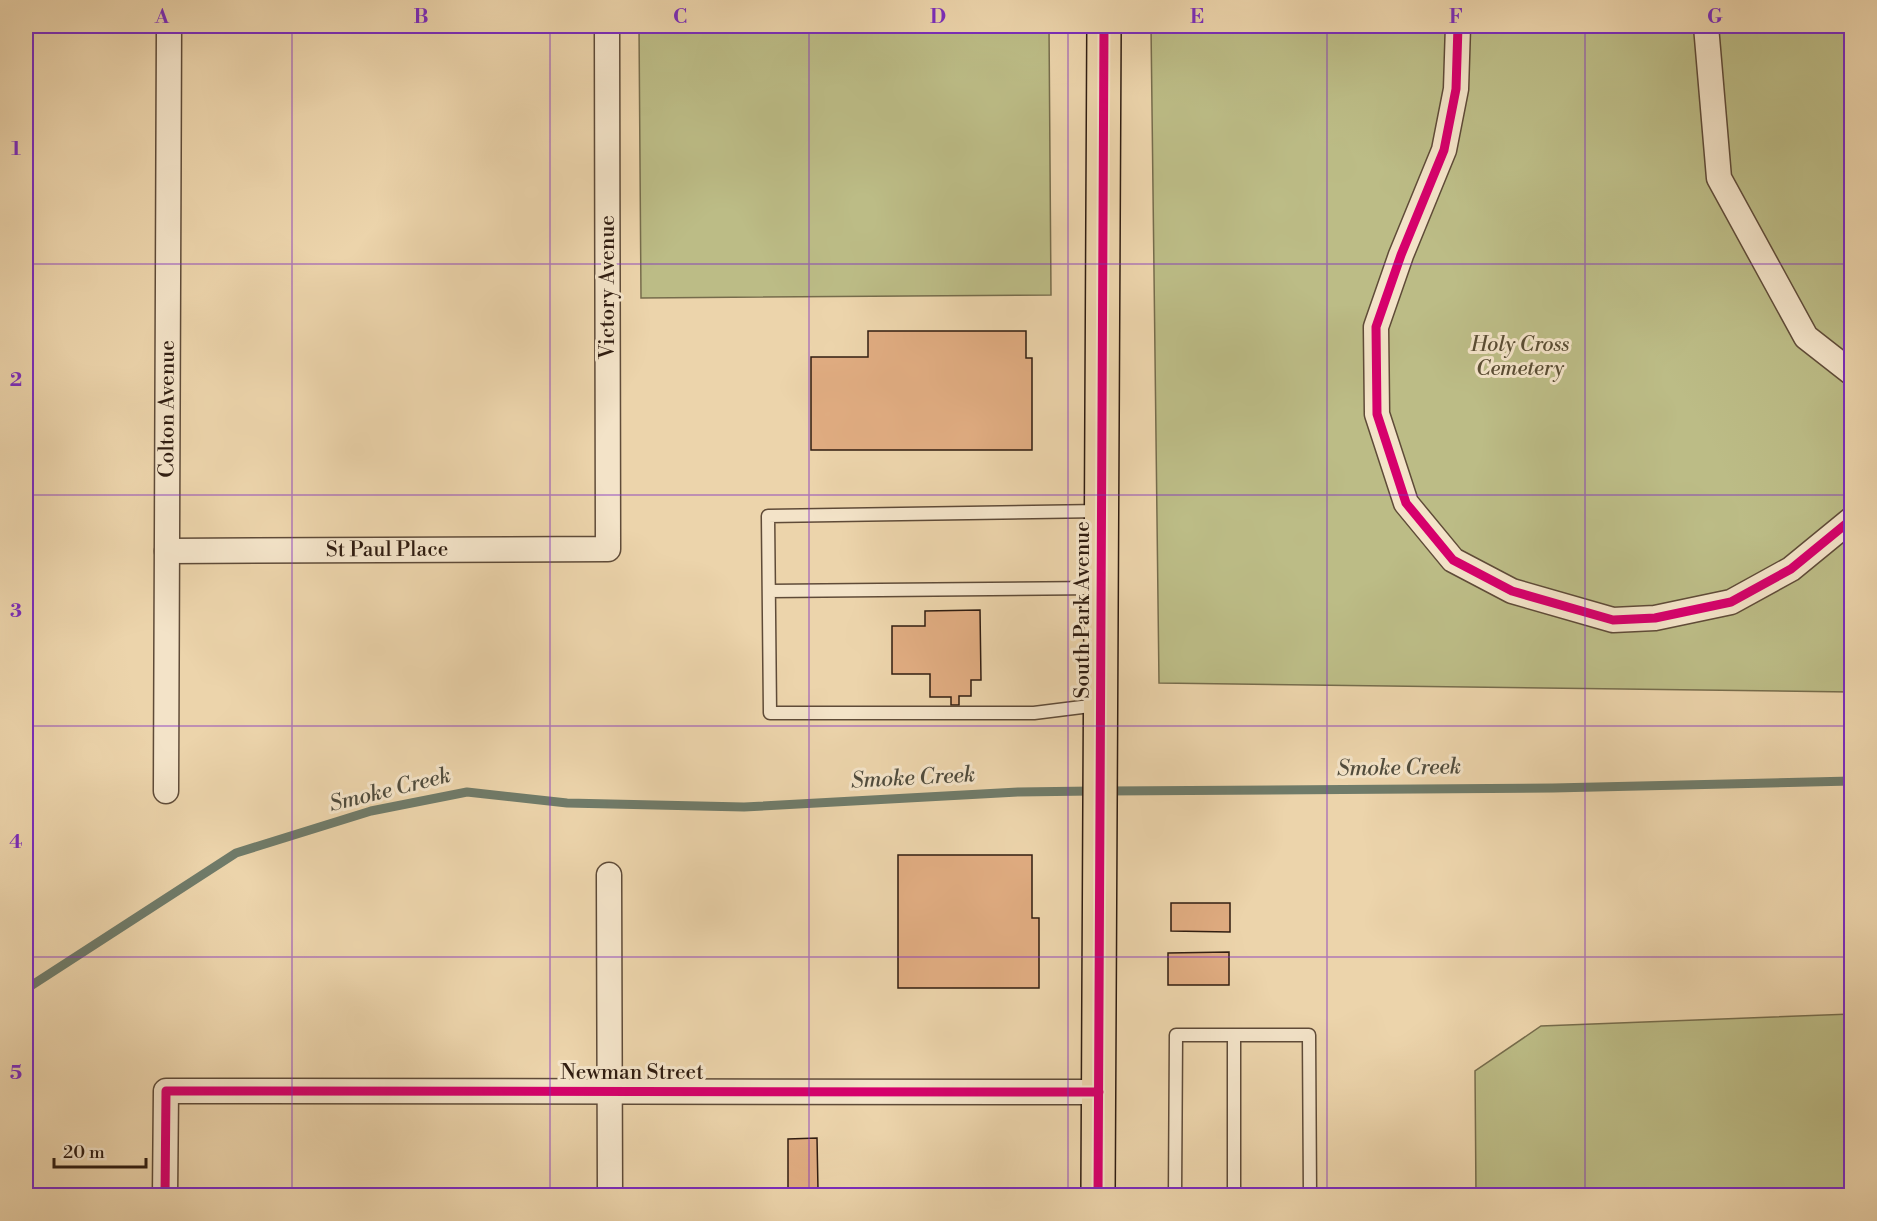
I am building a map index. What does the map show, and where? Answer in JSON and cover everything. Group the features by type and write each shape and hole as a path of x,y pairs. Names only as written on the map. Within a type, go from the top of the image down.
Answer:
{"main road":[{"name":"South Park Avenue","path":"1098,1196 1104,26"}],"street":[{"name":"Colton Avenue","path":"166,791 169,26"},
{"name":"Victory Avenue","path":"607,26 608,549"},
{"path":"1458,26 1456,89 1444,150 1401,255 1376,327 1377,414 1406,503 1453,560 1512,591 1613,620 1655,618 1731,602 1791,569 1851,519"},
{"path":"1706,26 1719,178 1806,337 1851,374"},
{"name":"St Paul Place","path":"167,550 608,549"},
{"path":"609,875 610,1196"},
{"name":"Newman Street","path":"165,1196 165,1091 1099,1092"}],"lane":[{"path":"1101,705 1034,712 770,712 768,516 1102,512"},
{"path":"769,591 1102,588"},
{"path":"1175,1196 1176,1035 1309,1035 1310,1196"},
{"path":"1234,1035 1234,1196"}],"green space":[{"path":"639,26 1049,26 1051,295 641,298"},
{"name":"Holy Cross Cemetery","path":"1151,26 1851,26 1851,692 1159,683"},
{"path":"1851,1014 1851,1195 1476,1195 1475,1071 1541,1026"}],"building":[{"path":"868,331 1026,331 1026,358 1032,358 1032,450 811,450 811,357 868,357"},
{"path":"980,610 981,680 971,680 971,696 959,696 959,705 951,705 951,697 930,697 930,674 892,674 892,626 925,626 925,611"},
{"path":"898,855 1032,855 1032,918 1039,918 1039,988 898,988"},
{"path":"1171,903 1230,903 1230,932 1171,931"},
{"path":"1229,952 1229,985 1168,985 1168,953"},
{"path":"817,1138 818,1190 788,1191 788,1139"}],"waterway":[{"name":"Smoke Creek","path":"1107,791 1553,788 1852,781"},
{"name":"Smoke Creek","path":"26,989 236,853 371,811 467,792 567,803 744,807 1018,792 1093,791"}],"cycle path":[{"path":"1098,1196 1104,26"},
{"path":"1458,26 1456,89 1444,150 1401,255 1376,327 1377,414 1406,503 1453,560 1512,591 1613,620 1655,618 1731,602 1791,569 1852,519"},
{"path":"165,1196 166,1091 1099,1092"}]}
